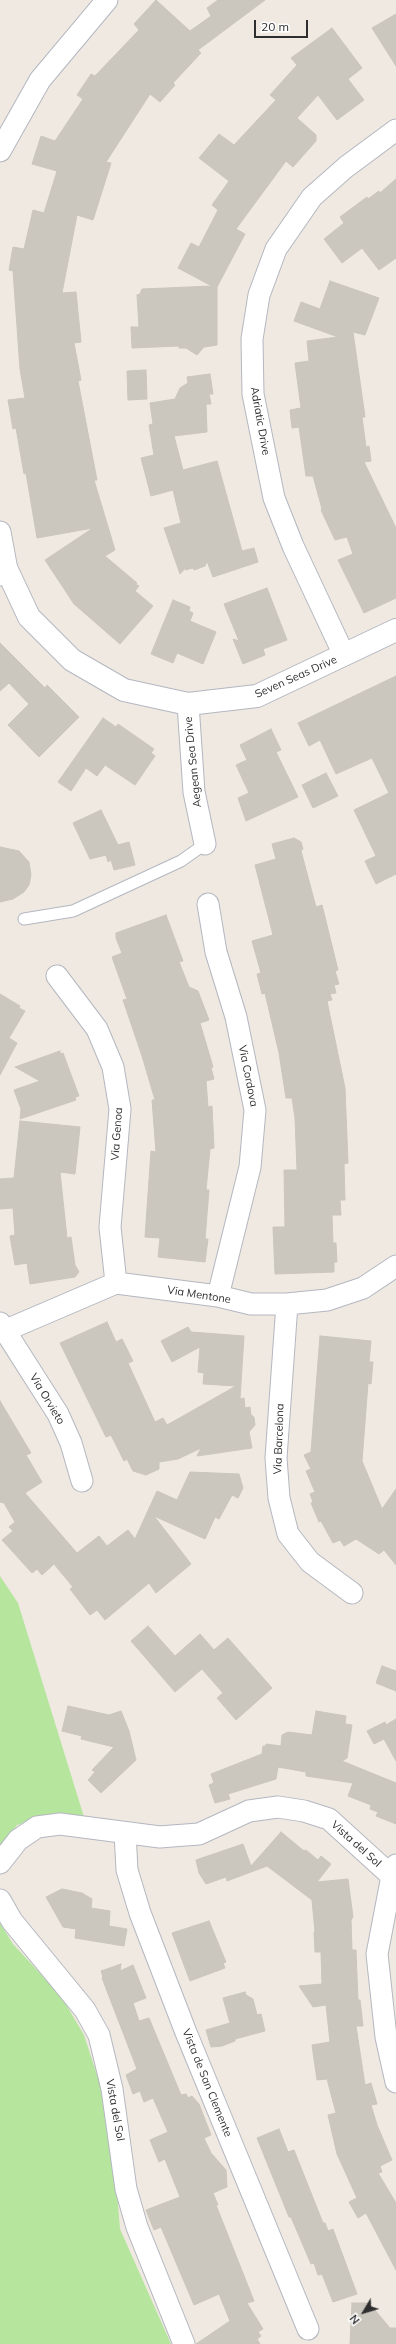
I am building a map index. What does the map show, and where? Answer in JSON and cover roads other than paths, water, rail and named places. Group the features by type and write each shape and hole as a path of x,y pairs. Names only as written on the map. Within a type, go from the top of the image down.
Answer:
{"street":[{"path":"0,151 40,80 107,0"},
{"name":"Adriatic Drive","path":"344,656 293,546 274,498 253,394 252,340 259,295 276,249 312,197 346,167 396,130"},
{"path":"0,532 3,572"},
{"name":"Seven Seas Drive","path":"3,572 29,617 72,660 124,690 188,704 257,696 396,630"},
{"name":"Aegean Sea Drive","path":"188,704 194,792 205,844"},
{"name":"Via Cordova","path":"208,904 216,952 236,1017 255,1110 250,1167 218,1296"},
{"name":"Via Genoa","path":"58,976 97,1029 113,1067 120,1109 110,1227 116,1283"},
{"name":"Via Mentone","path":"116,1283 218,1296 251,1304 287,1304 327,1300 363,1288 396,1266"},
{"path":"2,1327 116,1283"},
{"name":"Via Barcelona","path":"287,1304 276,1458 279,1498 288,1534 310,1562 352,1593"},
{"name":"Via Orvieto","path":"2,1327 58,1414 71,1443 82,1481"},
{"name":"Vista del Sol","path":"0,1863 18,1840 37,1827 60,1824 160,1837 199,1834 249,1811 278,1807 304,1811 329,1820 394,1873"},
{"name":"Vista de San Clemente","path":"126,1833 127,1870 140,1913 185,2030 308,2329"},
{"path":"394,1873 378,1954 386,2036 396,2082"},
{"name":"Vista del Sol","path":"0,1900 12,1922 85,2010 99,2035 112,2089 126,2189 137,2227 184,2344"}],"lane":[{"path":"24,919 73,911 180,860 205,844"}]}
